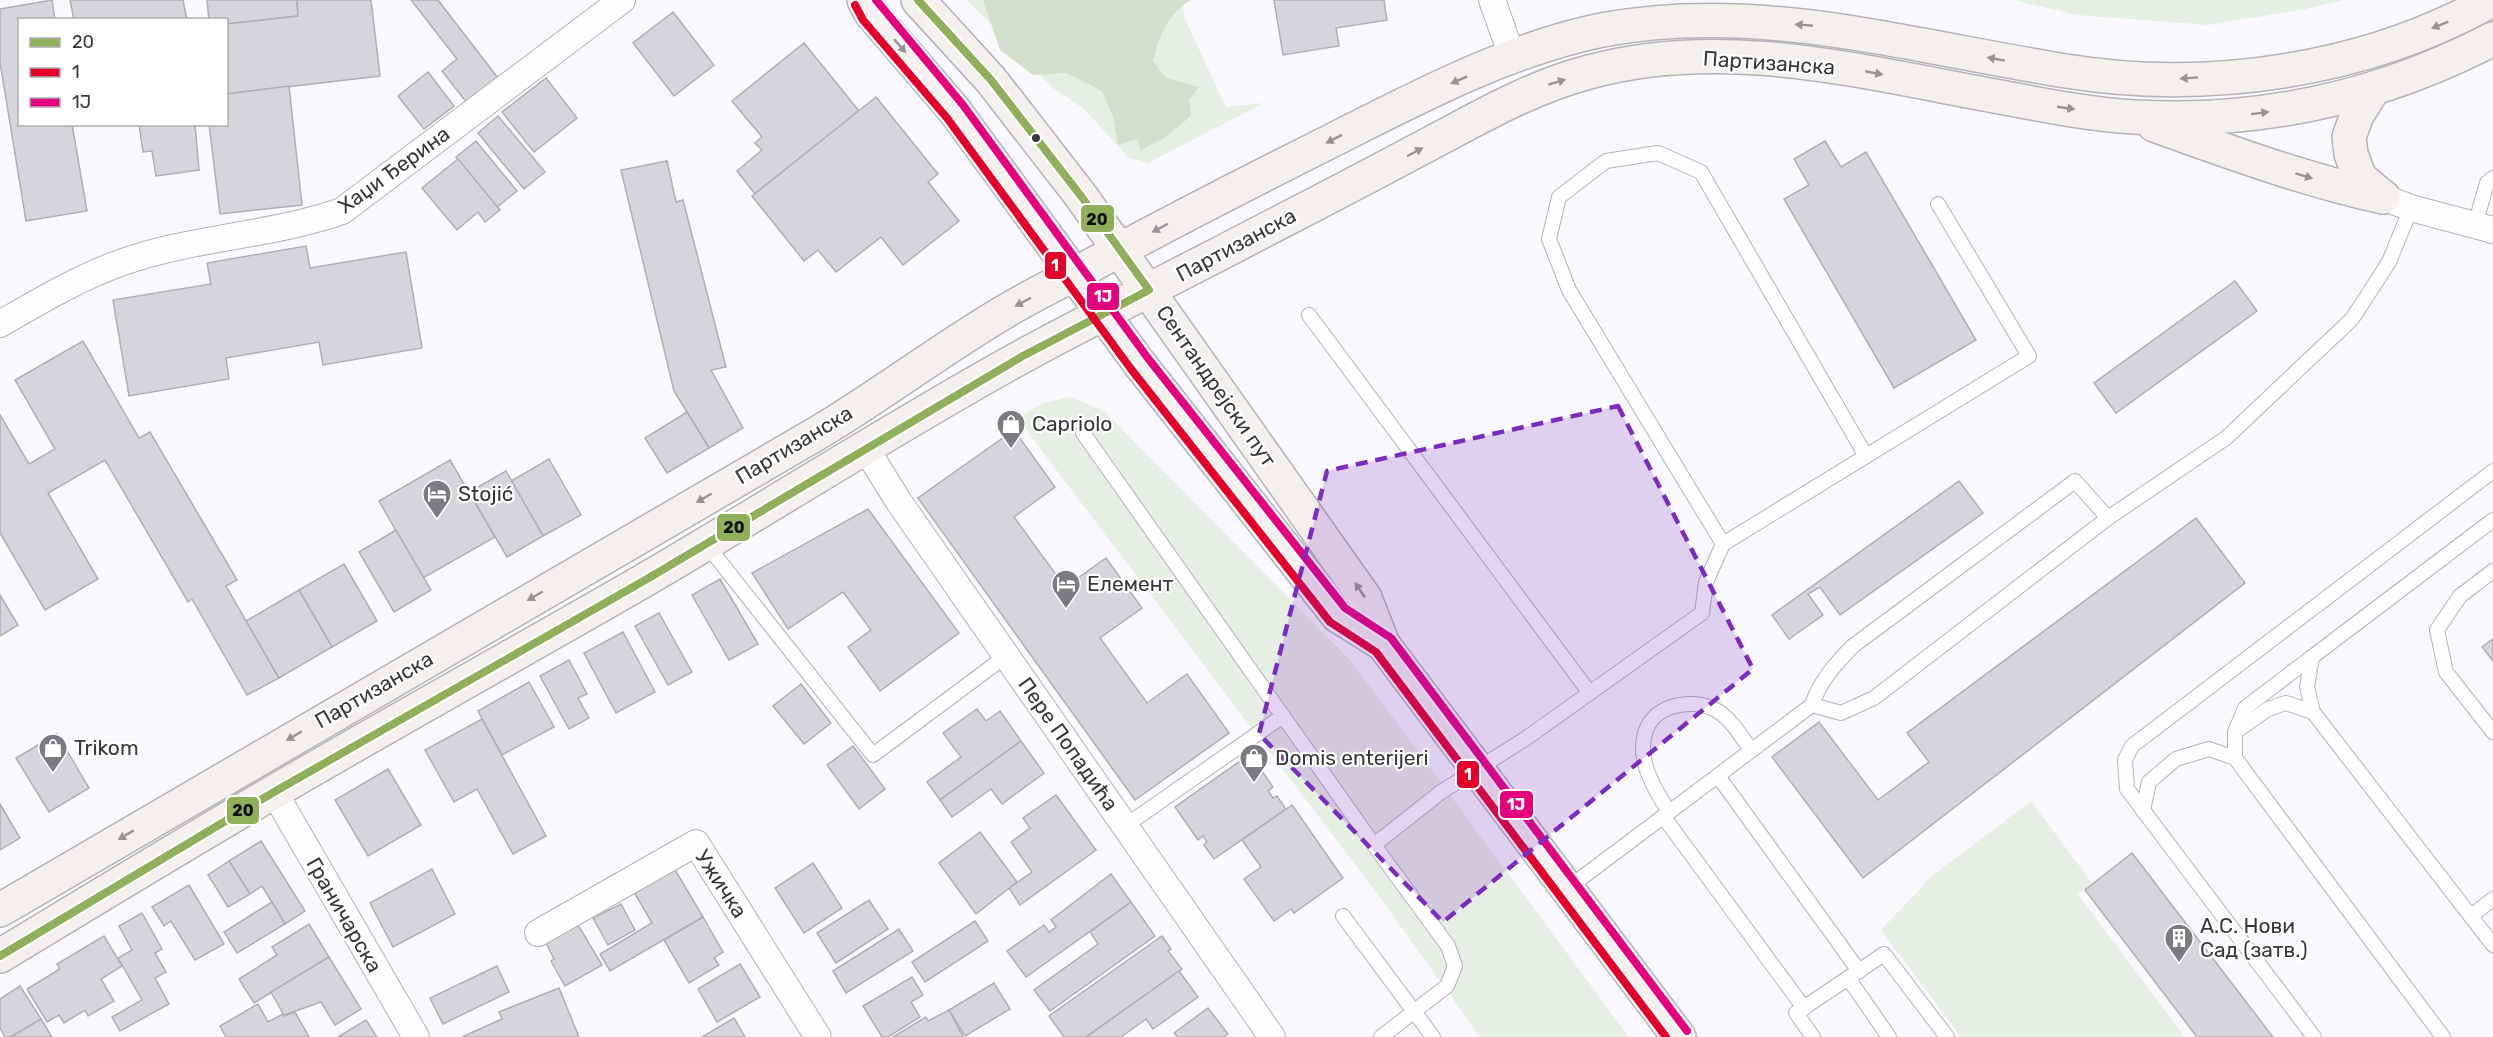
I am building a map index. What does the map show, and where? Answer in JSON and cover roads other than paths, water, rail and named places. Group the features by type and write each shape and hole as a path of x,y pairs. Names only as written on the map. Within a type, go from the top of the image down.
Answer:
{"main road":[{"name":"Сентандрејски пут","path":"864,0 871,14 955,111 1104,314 1338,616 1383,644"},
{"name":"Сентандрејски пут","path":"918,0 991,80 1120,250 1365,597 1383,644 1679,1037"},
{"name":"Партизанска","path":"0,910 827,427 1006,311 1376,118 1512,56 1603,29 1689,20 1766,21 1819,26 2073,73 2157,80 2281,72 2378,50 2474,11 2493,0"},
{"name":"Партизанска","path":"0,956 274,792 706,544 1021,357 1538,87 1594,70 1657,59 1721,56 1800,61 2060,107 2130,116 2240,115 2298,108 2372,91 2442,64 2493,39"},
{"path":"2372,91 2357,116 2349,137 2351,154 2360,178 2397,202"},
{"path":"2130,116 2275,168 2397,202"}],"street":[{"name":"Хаџи Ђерина","path":"0,324 86,277 124,261 180,247 312,221 342,211 622,0"},
{"path":"1492,0 1512,56"},
{"path":"2397,202 2484,228"},
{"name":"Пере Попадића","path":"866,449 1005,656 1272,1037"},
{"name":"Граничарска","path":"274,792 416,1037"},
{"name":"Ужичка","path":"538,933 696,843 818,1037"},
{"name":"Ужичка","path":"806,1015 829,1037"}],"lane":[{"path":"1723,544 1569,290 1549,239 1559,198 1606,161 1658,153 1701,172 1866,456"},
{"path":"2484,228 2487,183 2493,178"},
{"path":"1812,705 1841,713 1874,698 2109,518 2226,438 2352,319 2389,262 2397,202"},
{"path":"1374,845 1441,792 1525,739 1702,613 1706,582 1723,544 2029,356 1938,204"},
{"path":"1309,315 1589,692"},
{"path":"1083,433 1282,716 1448,946 1455,966 1447,986 1381,1037"},
{"path":"2314,1037 2127,789 2125,760 2132,746 2493,471"},
{"path":"1568,888 1812,705 1817,690 1832,667 1853,646 2075,481 2109,518"},
{"path":"2235,758 2235,732 2245,708 2493,520"},
{"path":"706,544 873,754 1005,656"},
{"path":"2493,571 2460,596 2437,630 2446,672 2493,732"},
{"path":"2312,657 2307,687 2313,712 2493,945"},
{"path":"1751,750 1736,728 1715,709 1692,703 1674,705 1654,716 1644,737 1646,766 1666,813 1804,1008"},
{"path":"2235,732 2268,709 2286,703 2313,712"},
{"path":"1125,826 1282,716"},
{"path":"2143,810 2149,782 2176,759 2209,749 2235,758 2443,1037"},
{"path":"1719,776 1853,974 1889,1037"},
{"path":"2471,916 2493,899"},
{"path":"1342,916 1433,1037"},
{"path":"1813,1037 1796,1013 1884,954 1947,1037"}],"place":[{"name":"Capriolo","path":"1011,450"},
{"name":"Stojić","path":"437,520"},
{"name":"Елемент","path":"1066,610"},
{"name":"Trikom","path":"53,774"},
{"name":"Domis enterijeri","path":"1254,784"},
{"name":"А.С. Нови Сад (затв.)","path":"2179,964"}]}
